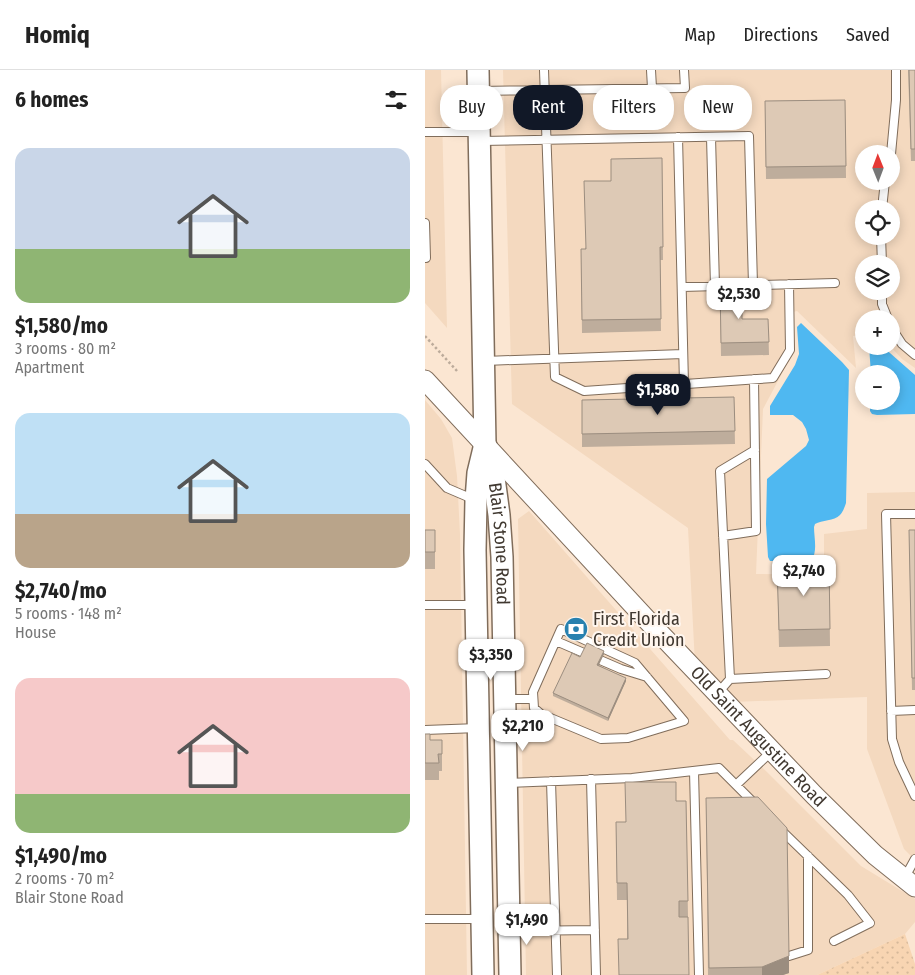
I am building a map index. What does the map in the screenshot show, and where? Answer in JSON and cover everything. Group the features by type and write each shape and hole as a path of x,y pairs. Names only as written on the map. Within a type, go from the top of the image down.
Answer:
{"main road":[{"name":"Blair Stone Road","path":"478,70 479,85"},
{"name":"Blair Stone Road","path":"479,130 485,444 494,478 502,557 510,975"},
{"name":"Blair Stone Road","path":"483,975 475,605 476,500 478,473 485,444"},
{"path":"477,699 504,699"},
{"path":"478,728 505,728"},
{"path":"482,925 509,925"}],"street":[{"name":"Old Saint Augustine Road","path":"425,380 771,751 875,855 909,883"}],"lane":[{"path":"544,70 545,85"},
{"path":"651,70 652,85"},
{"path":"674,88 685,88 684,70"},
{"path":"892,145 896,100 896,70"},
{"path":"546,130 555,376 584,391 773,378 790,350 789,284"},
{"path":"425,132 546,140 749,136 753,285"},
{"path":"711,136 715,286"},
{"path":"679,137 684,384"},
{"path":"425,223 425,258"},
{"path":"682,287 835,282"},
{"path":"900,341 915,355"},
{"path":"483,361 683,354"},
{"path":"723,536 756,531 753,379"},
{"path":"717,694 730,679 720,471 755,450"},
{"path":"426,468 447,488 476,500"},
{"path":"915,514 886,514 892,738 899,762 915,796"},
{"path":"425,605 475,605"},
{"path":"561,629 635,663 647,677 684,721 628,738 601,739 541,714 533,708 533,692 561,629"},
{"path":"556,641 621,669 647,677"},
{"path":"730,679 826,674"},
{"path":"504,699 533,699"},
{"path":"891,711 915,710"},
{"path":"425,730 478,728"},
{"path":"736,785 771,751"},
{"path":"506,783 632,778 719,768 762,811"},
{"path":"694,771 699,975"},
{"path":"591,780 596,975"},
{"path":"551,781 557,975"},
{"path":"775,824 848,895 870,923 834,941"},
{"path":"789,956 808,950 807,856"},
{"path":"909,883 915,859"},
{"path":"425,919 482,925"},
{"path":"509,925 555,931 595,930"}],"path":[{"path":"425,336 457,371"}],"shaded area":[{"path":"425,70 441,70 440,130 442,130 447,328 425,303"},
{"path":"503,70 915,70 915,368 898,355 900,355 900,310 855,310 855,336 853,336 855,367 797,311 793,312 794,351 763,409 756,574 824,575 824,534 867,529 867,493 915,492 915,860 904,849 867,749 867,697 733,702 695,664 688,528 512,404"},
{"path":"425,400 441,419 452,438 457,476 460,534 467,975 425,975"},
{"path":"529,511 730,740 733,740 767,772 861,866 915,899 915,922 905,934 817,975 526,975 518,519"},
{"path":"905,934 915,964 915,975 817,975"}],"water":[{"path":"801,323 849,370 846,503 840,515 815,524 815,549 811,561 770,561 768,557 766,524 767,479 806,446 809,440 802,422 793,415 770,415 770,406 795,365 799,354 797,327"},
{"path":"870,355 892,355 915,375 915,414 872,414 870,410 900,410 900,365 870,365"}],"building":[{"path":"909,70 915,70 915,149 911,149"},
{"path":"845,100 846,166 766,167 765,101"},
{"path":"662,158 663,247 660,247 661,319 582,320 581,249 586,249 584,181 611,181 611,159"},
{"path":"720,286 742,286 742,319 768,319 769,342 721,343"},
{"path":"734,397 735,431 582,434 582,400"},
{"path":"425,530 435,530 435,552 425,552"},
{"path":"909,530 915,530 915,678 912,678"},
{"path":"829,564 830,629 779,630 777,565"},
{"path":"587,643 604,651 597,665 626,678 608,718 553,693 572,653 580,657"},
{"path":"425,734 430,734 430,740 442,740 442,754 438,754 439,763 425,763"},
{"path":"625,782 676,782 676,801 686,801 688,901 679,901 679,917 688,917 689,975 619,975 618,939 628,939 627,883 617,883 616,822 626,822"},
{"path":"758,797 787,828 789,956 762,967 709,968 706,798"}],"place":[{"name":"First Florida Credit Union","path":"576,629"}]}
